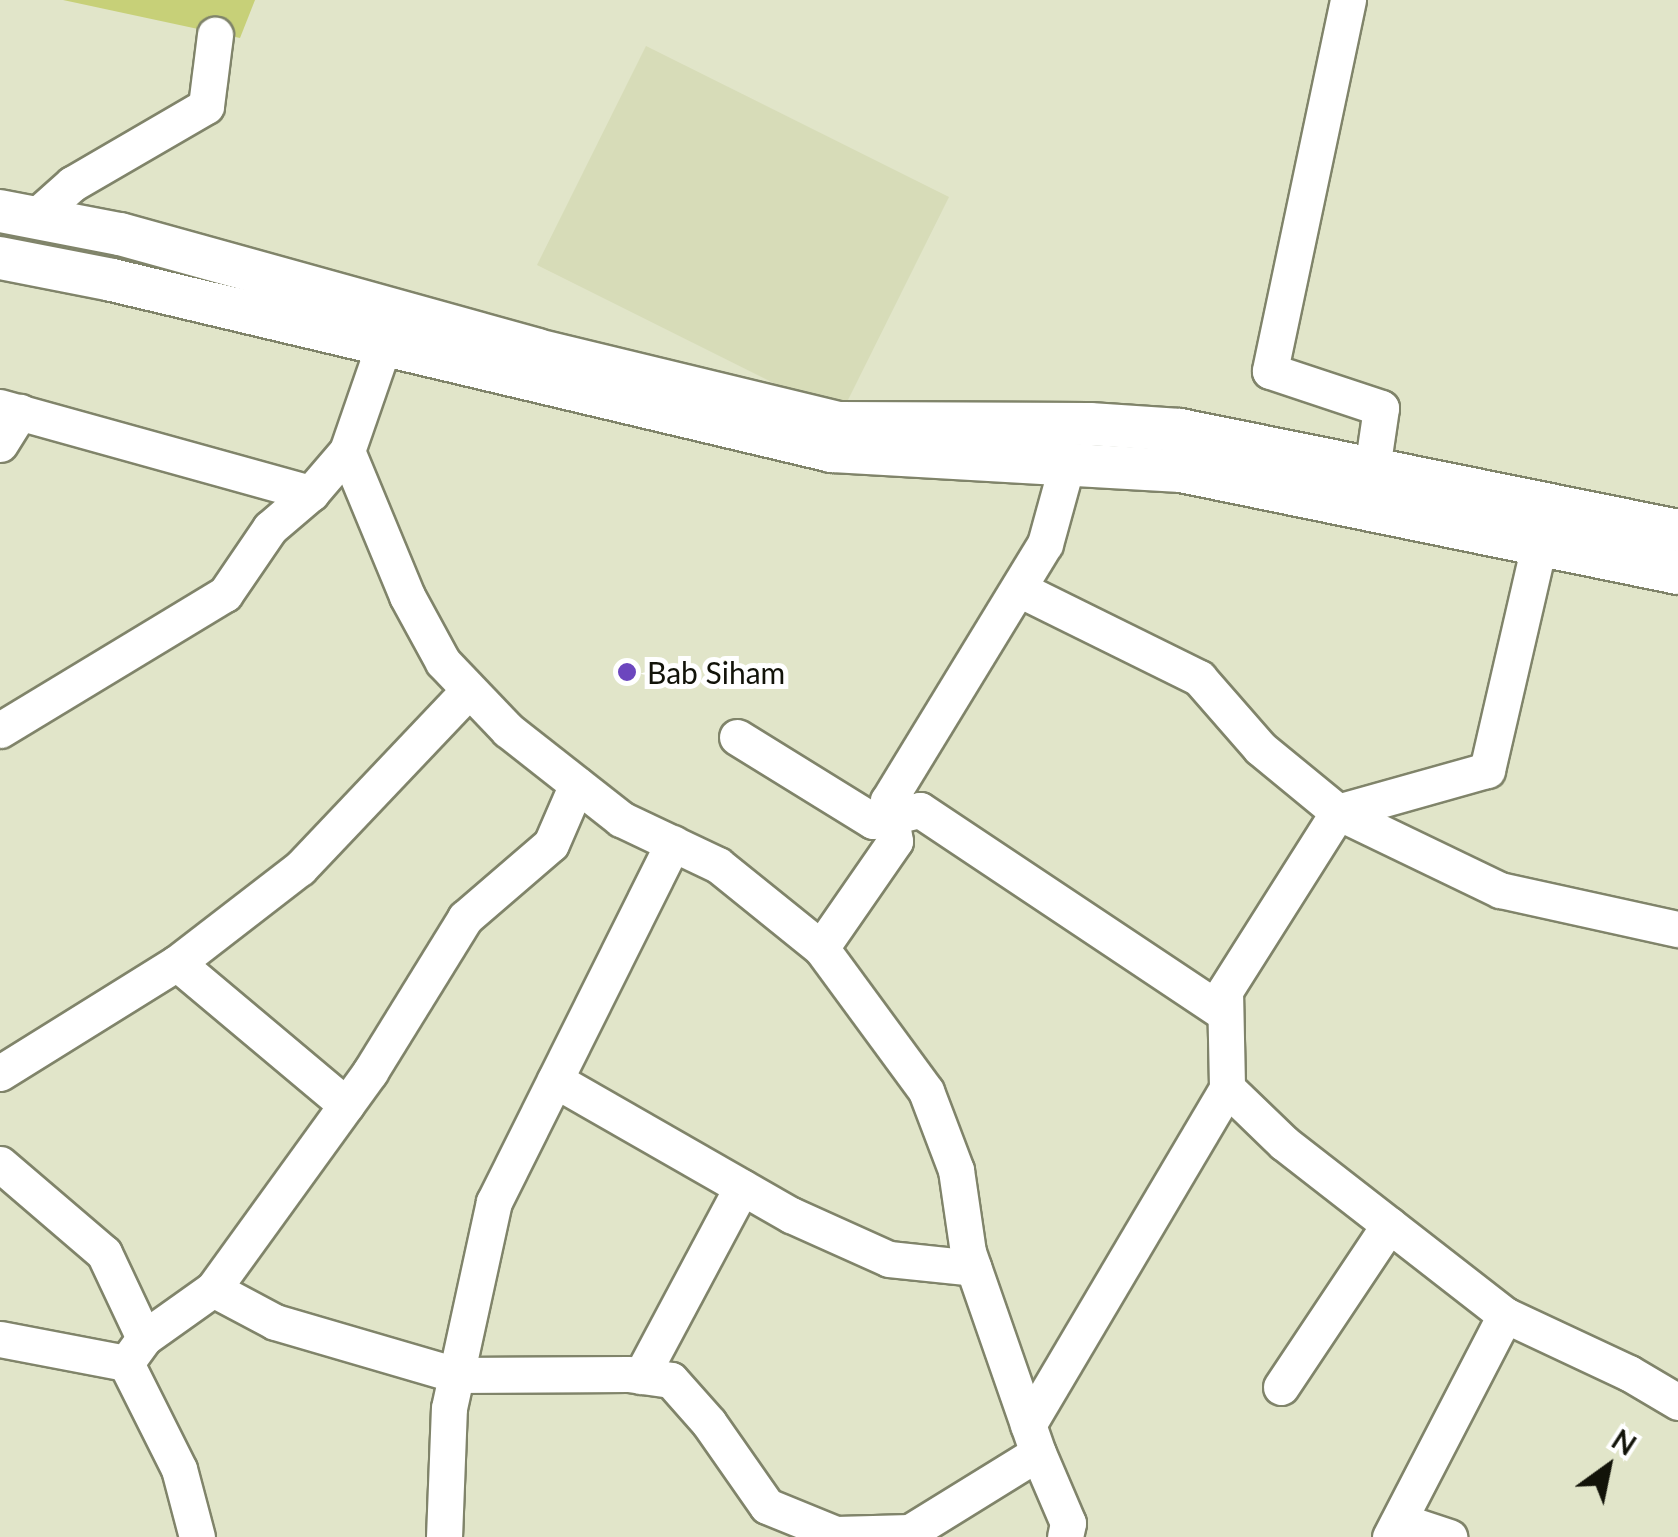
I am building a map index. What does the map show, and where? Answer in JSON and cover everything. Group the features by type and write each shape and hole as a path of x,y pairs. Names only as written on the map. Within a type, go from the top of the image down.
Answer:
{"main road":[{"path":"17,214 120,234 537,350 839,422 1090,424 1180,430 1678,531"},
{"path":"0,258 112,280 832,451 1181,471 1678,573"}],"street":[{"path":"1348,0 1270,371 1381,408 1372,469"},
{"path":"17,214 206,106 215,35"},
{"path":"0,730 225,594 270,528 311,493 347,451 384,347"},
{"path":"0,444 10,410 311,493"},
{"path":"347,451 407,596 443,662 508,730 621,820 718,865 821,948 926,1092 956,1170 974,1268 1033,1439 1068,1523 1065,1537"},
{"path":"821,948 895,842 888,802 1046,544 1067,464"},
{"path":"213,1289 276,1322 456,1375 642,1376 671,1380 709,1422 767,1506 836,1536 910,1532 1033,1439 1227,1088 1225,991 1338,812 1487,770 1539,545"},
{"path":"1018,589 1198,678 1260,748 1338,812 1500,890 1678,929"},
{"path":"0,1073 177,963 300,868 469,690"},
{"path":"737,737 873,821 920,810 1224,1012"},
{"path":"0,1339 135,1350 213,1289 346,1106 465,918 550,844 577,784"},
{"path":"444,1537 449,1408 494,1202 673,843"},
{"path":"177,963 346,1106"},
{"path":"555,1080 792,1215 888,1258 974,1268"},
{"path":"1227,1088 1284,1143 1505,1315 1628,1373 1678,1402"},
{"path":"0,1164 104,1254 179,1469 197,1537"},
{"path":"642,1376 742,1187"},
{"path":"1281,1387 1389,1224"},
{"path":"1449,1537 1395,1529 1505,1315"}],"shaded area":[{"path":"646,46 949,197 840,416 537,265"}],"green space":[{"path":"63,0 255,0 240,38"}],"place":[{"name":"Bab Siham","path":"627,672"}]}
